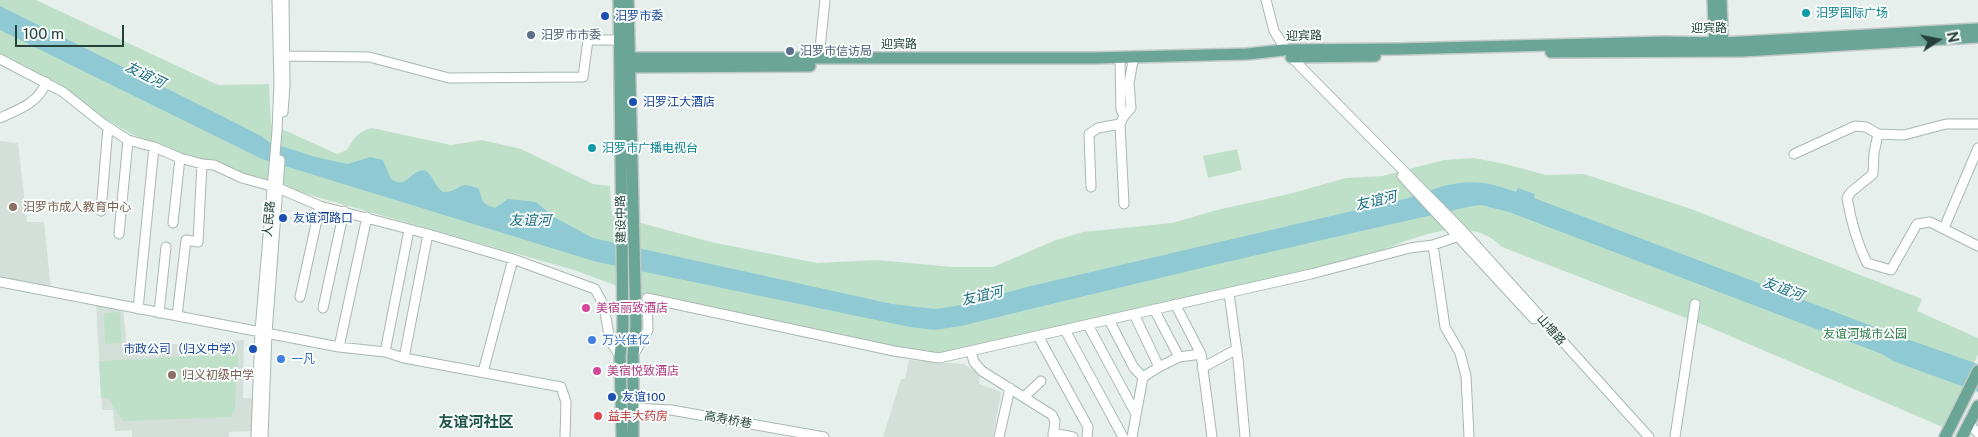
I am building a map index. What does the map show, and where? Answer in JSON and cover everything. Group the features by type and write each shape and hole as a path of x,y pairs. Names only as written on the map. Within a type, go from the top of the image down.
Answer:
{"main road":[{"name":"建设中路","path":"619,0 623,327 620,356 622,437"},
{"name":"建设中路","path":"628,0 636,326 633,437"},
{"path":"1713,0 1719,47"},
{"path":"1719,47 1721,0"},
{"name":"迎宾路","path":"1719,47 1978,29"},
{"name":"迎宾路","path":"629,63 819,58 1102,58 1719,47 1978,38"},
{"name":"迎宾路","path":"629,63 928,65 1120,62 1285,54"},
{"path":"1945,437 1978,371"},
{"path":"1962,437 1977,410"}],"street":[{"name":"人民路","path":"277,0 279,133"},
{"name":"人民路","path":"256,437 279,133 285,85 284,0"},
{"path":"819,58 825,0"},
{"path":"1265,0 1274,32 1285,54 1450,223"},
{"path":"285,56 369,57 449,78 583,77 588,40 620,40"},
{"path":"0,59 63,92 128,140 154,147 180,158 214,165 242,178 275,183 320,206 367,217 513,259 595,289 604,306 610,341 620,356"},
{"path":"1091,187 1089,134 1098,128 1122,120 1130,108 1129,83 1133,61"},
{"path":"1120,62 1124,204"},
{"path":"0,118 23,108 43,92 46,82"},
{"path":"1794,154 1855,126 1866,127 1878,134 1904,136 1946,124 1978,124"},
{"path":"101,211 108,127"},
{"path":"1878,134 1874,153 1873,174 1851,192 1847,198 1853,226 1867,263 1891,270 1917,224 1930,222 1978,246"},
{"path":"120,234 128,140"},
{"path":"138,309 154,147"},
{"path":"1944,228 1978,148"},
{"path":"173,223 180,158"},
{"path":"177,316 186,240 198,242 202,164"},
{"path":"300,297 320,206"},
{"path":"323,308 344,211"},
{"path":"339,347 367,217"},
{"name":"山塘路","path":"1450,223 1459,236 1642,437"},
{"name":"山塘路","path":"1450,223 1649,437"},
{"path":"384,352 409,230"},
{"path":"404,358 428,234"},
{"path":"634,355 648,330 647,298 903,353 939,358 1175,304 1229,294 1410,248 1433,245 1459,236"},
{"path":"1433,245 1445,327 1460,353 1466,376 1468,437"},
{"path":"159,313 166,248"},
{"path":"483,372 513,259"},
{"path":"0,282 339,347 384,352 404,358 561,387 566,402 565,437"},
{"path":"1229,294 1237,349 1245,437"},
{"path":"1175,304 1201,354 1212,437"},
{"path":"1675,437 1695,304"},
{"path":"1154,309 1179,357"},
{"path":"1134,314 1159,367"},
{"path":"1109,320 1134,368 1144,377"},
{"path":"1088,325 1136,414"},
{"path":"1065,330 1123,437"},
{"name":"人民路","path":"263,332 263,437"},
{"path":"1038,336 1088,427 1087,437"},
{"path":"1202,368 1237,349"},
{"path":"971,352 974,362 982,372 1052,415 1054,421 1053,435 1073,437"},
{"path":"1132,437 1144,377 1179,357 1201,354"},
{"path":"1024,397 1041,381"},
{"path":"999,437 1010,388"},
{"name":"高寿桥巷","path":"633,408 672,410 824,437"},
{"path":"1969,424 1978,433"}],"shaded area":[{"name":"汨罗市成人教育中心","path":"0,141 18,143 27,222 44,222 51,289 0,279"},
{"name":"归义初级中学","path":"96,303 123,309 127,347 244,340 243,398 255,398 253,431 229,432 229,437 132,437 132,430 115,431 113,410 102,410"},
{"path":"909,360 964,364 980,374 979,384 1001,392 993,437 883,437 901,379 905,379"}],"green space":[{"name":"友谊河城市公园","path":"0,0 36,0 218,85 269,84 271,124 337,154 347,150 360,133 372,128 451,145 482,140 521,149 593,184 610,186 612,215 711,242 817,263 878,260 952,267 993,267 1056,240 1083,232 1172,223 1346,178 1382,176 1444,160 1474,158 1546,175 1584,174 1694,210 1922,299 1917,311 1978,338 1978,354 1945,428 1709,327 1502,247 1488,236 1473,231 1456,229 1422,236 1373,254 1023,338 947,353 909,351 639,294 574,270 243,176 215,163 174,151 131,134 96,113 65,87 0,54"},
{"path":"1237,149 1242,170 1208,178 1203,156"},
{"path":"120,312 122,343 105,344 104,313"},
{"path":"238,354 235,409 231,417 123,421 108,398 101,398 99,361"}],"water":[{"name":"友谊河","path":"0,6 214,112 269,142 315,157 348,164 370,157 383,160 391,179 397,182 405,181 415,173 424,170 443,192 466,185 472,186 479,189 484,203 495,208 508,199 536,202 554,217 593,238 892,304 935,309 956,306 1031,286 1408,198 1449,185 1474,182 1516,192 1518,188 1535,194 1534,198 1901,337 1978,364 1978,392 1893,361 1882,354 1509,212 1481,205 1280,250 961,326 934,330 910,327 597,262 262,159 0,30"}],"place":[{"name":"汨罗国际广场","path":"1806,13"},
{"name":"汨罗市委","path":"605,16"},
{"name":"汨罗市市委","path":"531,35"},
{"name":"汨罗市信访局","path":"790,51"},
{"name":"汨罗江大酒店","path":"633,102"},
{"name":"汨罗市广播电视台","path":"592,148"},
{"name":"汨罗市成人教育中心","path":"13,207"},
{"name":"友谊河路口","path":"283,218"},
{"name":"美宿丽致酒店","path":"586,308"},
{"name":"万兴佳亿","path":"592,340"},
{"name":"市政公司（归义中学）","path":"253,349"},
{"name":"一凡","path":"281,359"},
{"name":"美宿悦致酒店","path":"597,371"},
{"name":"归义初级中学","path":"172,375"},
{"name":"友谊100","path":"612,397"},
{"name":"益丰大药房","path":"598,416"}],"district":[{"name":"友谊河社区","path":"476,422"}]}
